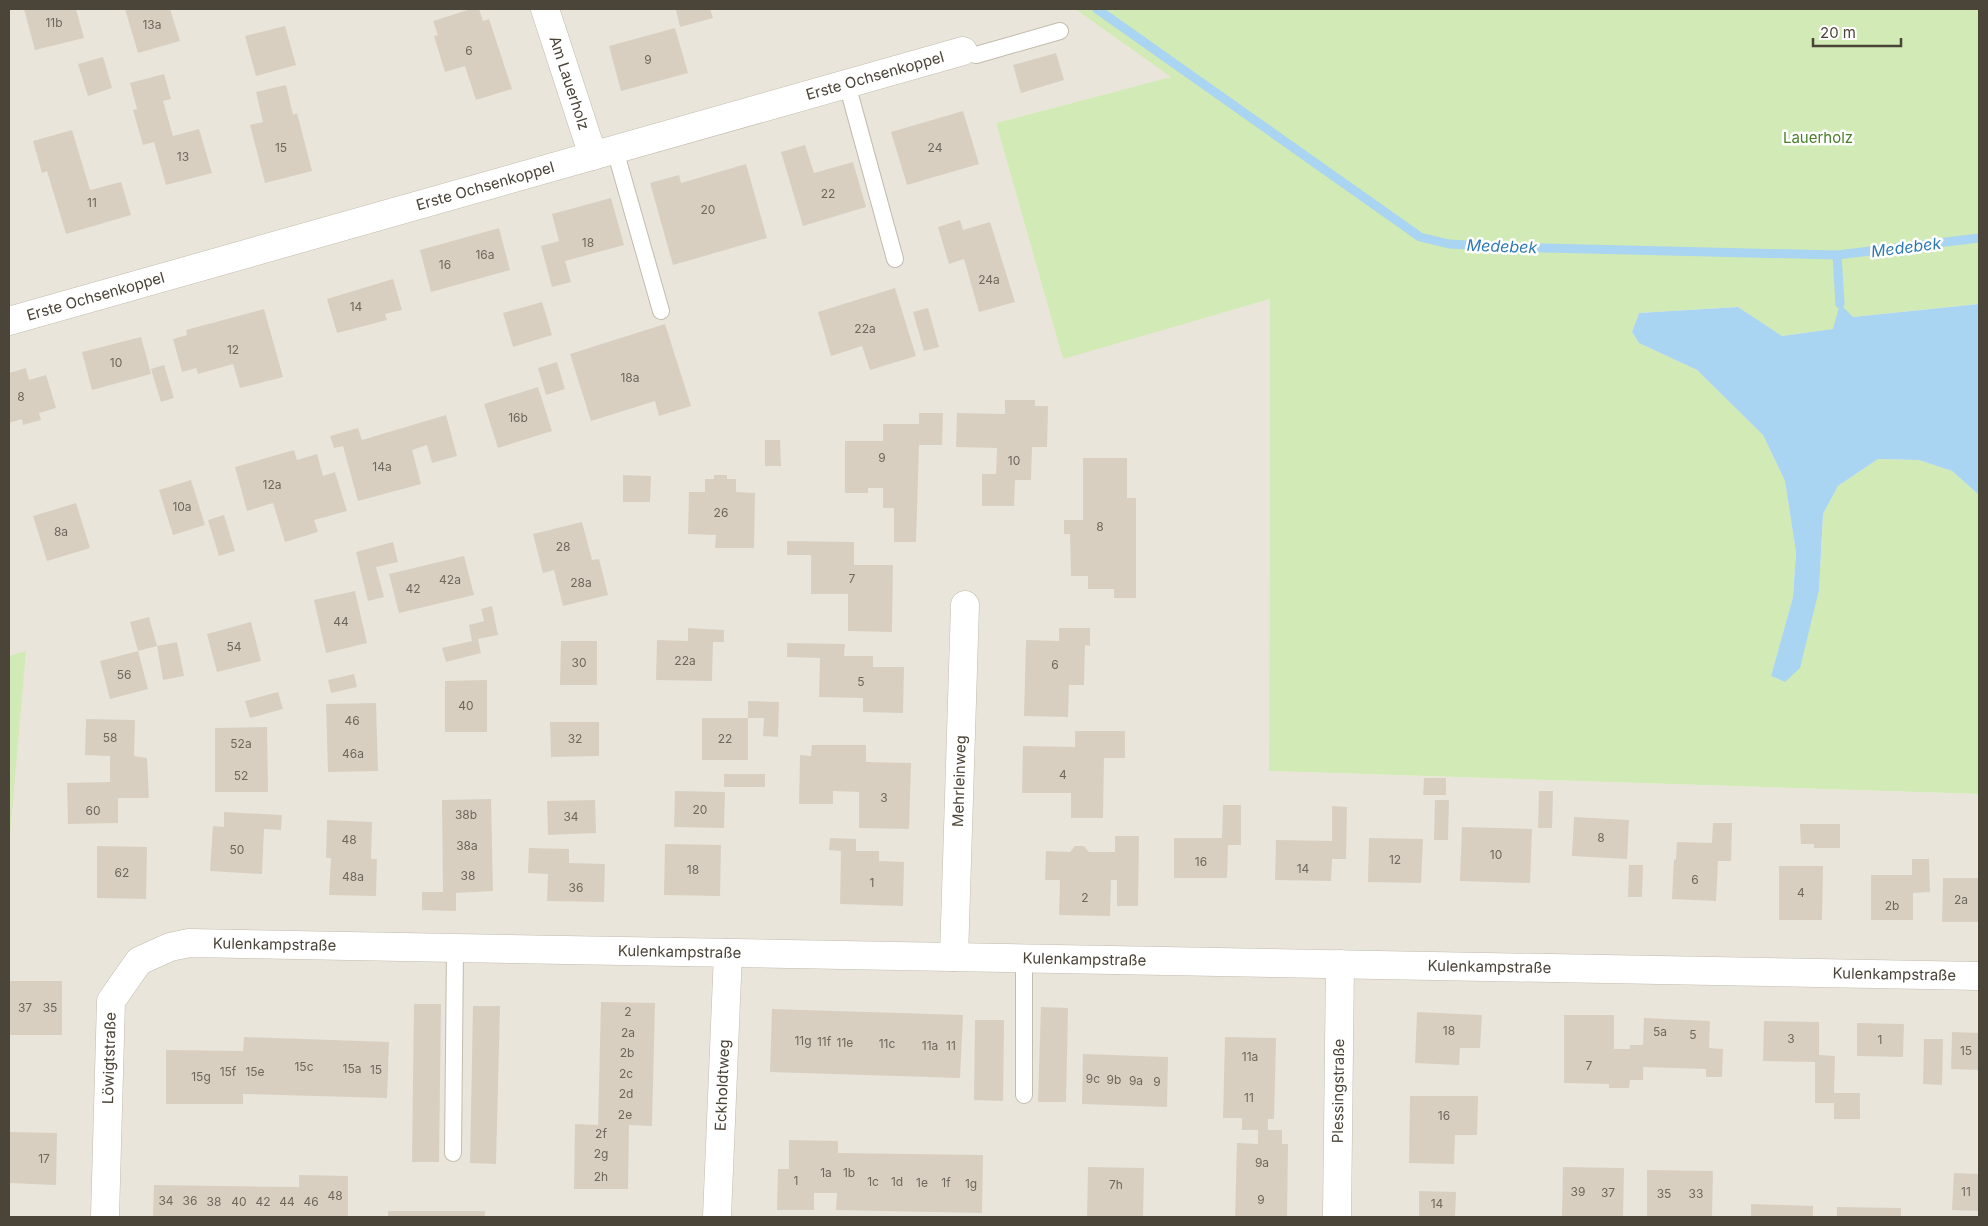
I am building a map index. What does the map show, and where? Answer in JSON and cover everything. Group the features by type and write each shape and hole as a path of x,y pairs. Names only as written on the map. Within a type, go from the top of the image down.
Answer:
{"street":[{"name":"Am Lauerholz","path":"545,9 604,153"},
{"name":"Erste Ochsenkoppel","path":"9,321 963,51"},
{"name":"Mehrleinweg","path":"954,957 965,605"},
{"name":"Kulenkampstraße","path":"190,943 1979,976"},
{"name":"Löwigtstraße","path":"105,1217 111,1001 139,961 170,948 190,943"},
{"name":"Eckholdtweg","path":"717,1217 728,953"},
{"name":"Plessingstraße","path":"1336,1217 1340,964"}],"lane":[{"path":"963,51 976,55 1060,31"},
{"path":"847,84 895,259"},
{"path":"604,153 662,311"},
{"path":"452,1153 455,948"},
{"path":"1024,958 1024,1095"}],"shaded area":[{"path":"9,9 1075,9 1172,77 996,123 1063,358 1270,299 1269,771 1979,794 1979,1217 9,1217"}],"green space":[{"name":"Lauerholz","path":"1075,9 1979,9 1979,304 1853,317 1834,329 1781,336 1738,307 1639,313 1632,332 1639,343 1697,370 1763,435 1785,481 1796,551 1793,597 1771,676 1785,682 1819,590 1823,514 1838,486 1878,459 1919,460 1952,471 1979,495 1979,794 1269,771 1270,299 1063,359 996,123 1171,77"},
{"path":"26,651 9,847 9,656"}],"water":[{"path":"1840,304 1853,317 1979,304 1979,495 1952,471 1919,460 1878,459 1838,486 1823,514 1819,590 1800,668 1785,682 1771,676 1793,597 1796,552 1785,481 1763,435 1697,370 1639,343 1632,332 1639,313 1738,307 1782,336 1833,329"}],"building":[{"path":"24,9 76,9 84,38 35,50"},
{"path":"125,9 170,9 180,41 138,53"},
{"path":"471,9 479,9 483,21 489,19 512,89 476,100 465,66 445,72 434,36 438,35 433,21"},
{"path":"710,9 713,18 680,27 676,10"},
{"path":"285,26 296,65 256,76 245,36"},
{"path":"675,28 688,73 621,91 609,46"},
{"path":"1056,53 1064,80 1021,93 1013,65"},
{"path":"103,57 112,88 88,96 78,64"},
{"path":"164,74 171,99 163,101 173,136 199,129 212,173 166,185 154,142 143,145 133,110 137,109 130,83"},
{"path":"286,85 293,115 297,113 312,171 265,183 250,125 263,122 256,92"},
{"path":"963,111 979,164 907,185 891,132"},
{"path":"72,130 90,190 121,182 131,215 66,234 47,171 42,173 33,141"},
{"path":"805,145 814,173 853,162 866,207 803,226 781,152"},
{"path":"746,164 767,238 673,265 650,183 679,175 681,183"},
{"path":"611,198 624,245 565,261 571,282 552,287 541,246 559,241 552,214"},
{"path":"960,220 963,230 990,222 1015,302 979,312 964,259 949,264 938,227"},
{"path":"499,228 510,270 431,292 420,250"},
{"path":"393,279 402,310 385,314 387,320 337,333 327,299"},
{"path":"895,288 916,356 870,370 862,346 831,356 818,312"},
{"path":"542,302 552,335 513,347 503,313"},
{"path":"928,308 939,347 924,351 913,312"},
{"path":"264,309 283,377 240,388 233,364 198,374 196,368 182,372 173,339 187,335 186,330"},
{"path":"665,324 691,406 659,416 655,401 591,421 570,354"},
{"path":"141,337 151,374 92,390 82,352"},
{"path":"557,362 565,389 546,395 538,368"},
{"path":"164,365 174,398 161,402 151,369"},
{"path":"26,368 29,380 46,375 56,408 39,413 41,420 23,425 22,419 9,423 9,373"},
{"path":"538,387 552,431 498,448 484,404"},
{"path":"1005,400 1035,400 1035,406 1048,406 1047,447 1032,447 1031,480 1015,480 1014,506 982,506 982,474 996,474 997,448 956,447 957,413 1005,414"},
{"path":"919,413 943,413 942,445 919,445 916,542 894,542 894,508 883,508 883,488 868,488 868,493 845,493 845,441 883,441 883,424 919,424"},
{"path":"446,415 457,456 432,463 427,445 412,450 421,484 358,501 343,446 334,448 330,436 358,428 362,440"},
{"path":"765,440 780,440 781,466 765,466"},
{"path":"294,450 297,460 317,454 323,476 335,472 347,511 314,520 318,532 285,542 273,503 247,511 235,467"},
{"path":"1083,458 1127,458 1127,498 1136,498 1136,598 1114,598 1114,589 1088,589 1088,576 1071,576 1070,534 1064,534 1064,520 1083,520"},
{"path":"623,475 651,476 650,502 623,502"},
{"path":"714,475 727,475 727,479 736,479 736,492 755,493 754,548 715,548 716,535 688,534 689,492 705,492 705,479 714,479"},
{"path":"191,480 205,525 173,535 159,490"},
{"path":"76,503 90,548 47,561 33,516"},
{"path":"224,515 235,551 219,556 208,520"},
{"path":"582,522 592,560 599,559 608,595 563,606 554,570 543,573 533,534"},
{"path":"787,541 854,542 854,565 893,565 892,632 848,631 848,594 811,594 811,555 787,555"},
{"path":"393,542 398,562 376,567 384,597 368,601 356,552"},
{"path":"464,556 474,595 399,613 389,574"},
{"path":"355,591 367,643 326,653 314,600"},
{"path":"492,606 498,635 478,639 481,653 446,662 442,648 472,641 469,625 484,621 481,609"},
{"path":"149,617 157,646 138,651 130,622"},
{"path":"251,622 261,661 217,672 207,634"},
{"path":"688,628 724,630 724,642 713,642 712,681 656,680 657,640 688,641"},
{"path":"1059,628 1090,628 1090,646 1085,645 1084,685 1069,685 1068,717 1024,716 1026,640 1059,641"},
{"path":"561,641 597,641 597,685 560,685"},
{"path":"177,642 184,676 163,680 157,646"},
{"path":"787,643 845,644 844,656 873,656 873,667 904,667 903,713 863,712 863,698 819,697 820,658 787,657"},
{"path":"138,651 148,689 110,699 100,661"},
{"path":"354,674 357,687 331,693 328,680"},
{"path":"487,680 487,732 445,732 445,681"},
{"path":"278,692 283,709 250,718 245,701"},
{"path":"748,701 779,702 778,737 763,736 764,718 748,718"},
{"path":"376,703 378,771 328,772 326,704"},
{"path":"702,718 748,718 748,760 702,760"},
{"path":"86,719 135,720 134,756 147,758 149,798 118,798 118,823 68,824 67,783 110,782 110,756 85,755"},
{"path":"550,722 599,722 599,756 551,757"},
{"path":"267,727 268,792 215,792 215,728"},
{"path":"1075,731 1125,731 1125,758 1104,758 1103,818 1071,818 1071,793 1022,793 1023,746 1075,747"},
{"path":"812,745 866,745 866,762 911,763 909,829 859,828 859,792 833,791 833,804 799,804 800,755 811,756"},
{"path":"724,774 765,774 765,787 724,787"},
{"path":"1424,778 1446,778 1446,795 1423,795"},
{"path":"675,791 725,792 724,828 674,827"},
{"path":"1539,791 1553,791 1552,828 1538,828"},
{"path":"491,799 493,891 456,893 456,911 422,910 422,892 443,892 442,800"},
{"path":"595,800 596,833 548,835 547,801"},
{"path":"1435,800 1449,800 1448,840 1434,840"},
{"path":"1223,805 1241,805 1241,845 1228,845 1227,878 1174,878 1174,838 1222,838"},
{"path":"1332,806 1347,807 1346,859 1332,859 1331,881 1275,880 1276,840 1332,841"},
{"path":"224,812 282,815 281,830 264,829 262,874 210,871 213,826 224,827"},
{"path":"1574,817 1629,820 1627,859 1572,856"},
{"path":"327,820 372,822 371,859 377,859 376,896 329,895 331,858 326,858"},
{"path":"1713,823 1732,823 1731,861 1718,861 1716,901 1672,899 1674,859 1676,860 1677,842 1712,843"},
{"path":"1800,824 1840,824 1840,848 1814,848 1814,844 1801,844"},
{"path":"1462,827 1532,829 1530,883 1460,881"},
{"path":"1115,836 1139,836 1138,906 1117,906 1117,880 1111,880 1110,916 1059,915 1060,880 1045,880 1046,851 1070,852 1075,846 1084,846 1089,852 1115,852"},
{"path":"830,838 856,839 856,851 879,851 879,861 904,862 903,906 840,904 841,851 829,850"},
{"path":"1369,838 1423,839 1421,883 1368,882"},
{"path":"665,844 721,845 720,896 664,895"},
{"path":"97,846 147,847 146,899 97,898"},
{"path":"529,848 569,849 569,863 605,864 604,902 547,901 548,874 528,873"},
{"path":"1912,859 1929,859 1930,892 1913,893 1913,920 1871,920 1871,875 1912,875"},
{"path":"1629,865 1643,865 1642,897 1628,897"},
{"path":"1779,866 1823,866 1822,920 1779,920"},
{"path":"1943,878 1979,878 1979,922 1942,922"},
{"path":"9,981 62,981 62,1035 9,1035"},
{"path":"601,1002 655,1003 652,1126 629,1125 628,1189 574,1189 575,1124 598,1125"},
{"path":"414,1004 441,1004 439,1162 412,1162"},
{"path":"473,1006 500,1006 496,1164 470,1163"},
{"path":"1041,1007 1068,1008 1066,1102 1038,1102"},
{"path":"772,1009 963,1015 960,1078 770,1072"},
{"path":"1417,1012 1482,1015 1480,1048 1460,1048 1459,1065 1415,1063"},
{"path":"1564,1015 1614,1015 1614,1049 1630,1049 1630,1045 1643,1045 1644,1018 1710,1021 1709,1048 1723,1049 1722,1077 1706,1077 1706,1069 1643,1067 1643,1080 1630,1080 1629,1088 1609,1088 1609,1084 1564,1083"},
{"path":"975,1020 1004,1020 1003,1101 974,1100"},
{"path":"1764,1021 1819,1022 1819,1055 1835,1056 1834,1093 1860,1093 1860,1119 1834,1119 1834,1103 1815,1103 1815,1062 1763,1061"},
{"path":"1857,1023 1904,1024 1903,1057 1857,1056"},
{"path":"1952,1032 1979,1033 1979,1070 1951,1069"},
{"path":"244,1037 389,1042 387,1098 243,1094 243,1104 166,1104 166,1050 243,1051"},
{"path":"1225,1037 1276,1038 1274,1119 1268,1119 1268,1130 1282,1130 1282,1144 1288,1144 1287,1217 1235,1217 1237,1143 1258,1144 1258,1130 1242,1130 1242,1118 1223,1118"},
{"path":"1924,1039 1943,1039 1942,1085 1923,1084"},
{"path":"1083,1054 1168,1057 1167,1107 1082,1104"},
{"path":"1410,1096 1478,1096 1477,1135 1455,1135 1454,1164 1409,1163"},
{"path":"9,1132 57,1133 56,1185 9,1183"},
{"path":"789,1140 838,1141 838,1153 983,1155 982,1213 836,1210 837,1193 814,1193 814,1210 777,1210 778,1169 789,1169"},
{"path":"1088,1167 1144,1168 1143,1217 1087,1217"},
{"path":"1563,1167 1624,1168 1623,1217 1562,1217"},
{"path":"1647,1170 1713,1171 1712,1217 1647,1217"},
{"path":"1954,1173 1979,1174 1979,1211 1952,1210"},
{"path":"299,1175 348,1176 348,1217 153,1217 154,1185 299,1187"},
{"path":"1419,1191 1456,1192 1455,1217 1419,1217"},
{"path":"1751,1204 1813,1206 1813,1217 1751,1217"},
{"path":"1837,1207 1901,1208 1901,1217 1837,1217"},
{"path":"388,1211 485,1211 485,1217 388,1217"}],"waterway":[{"name":"Medebek","path":"1097,9 1420,237 1449,244 1504,247 1837,255 1979,238"},
{"path":"1837,255 1840,304"}]}
